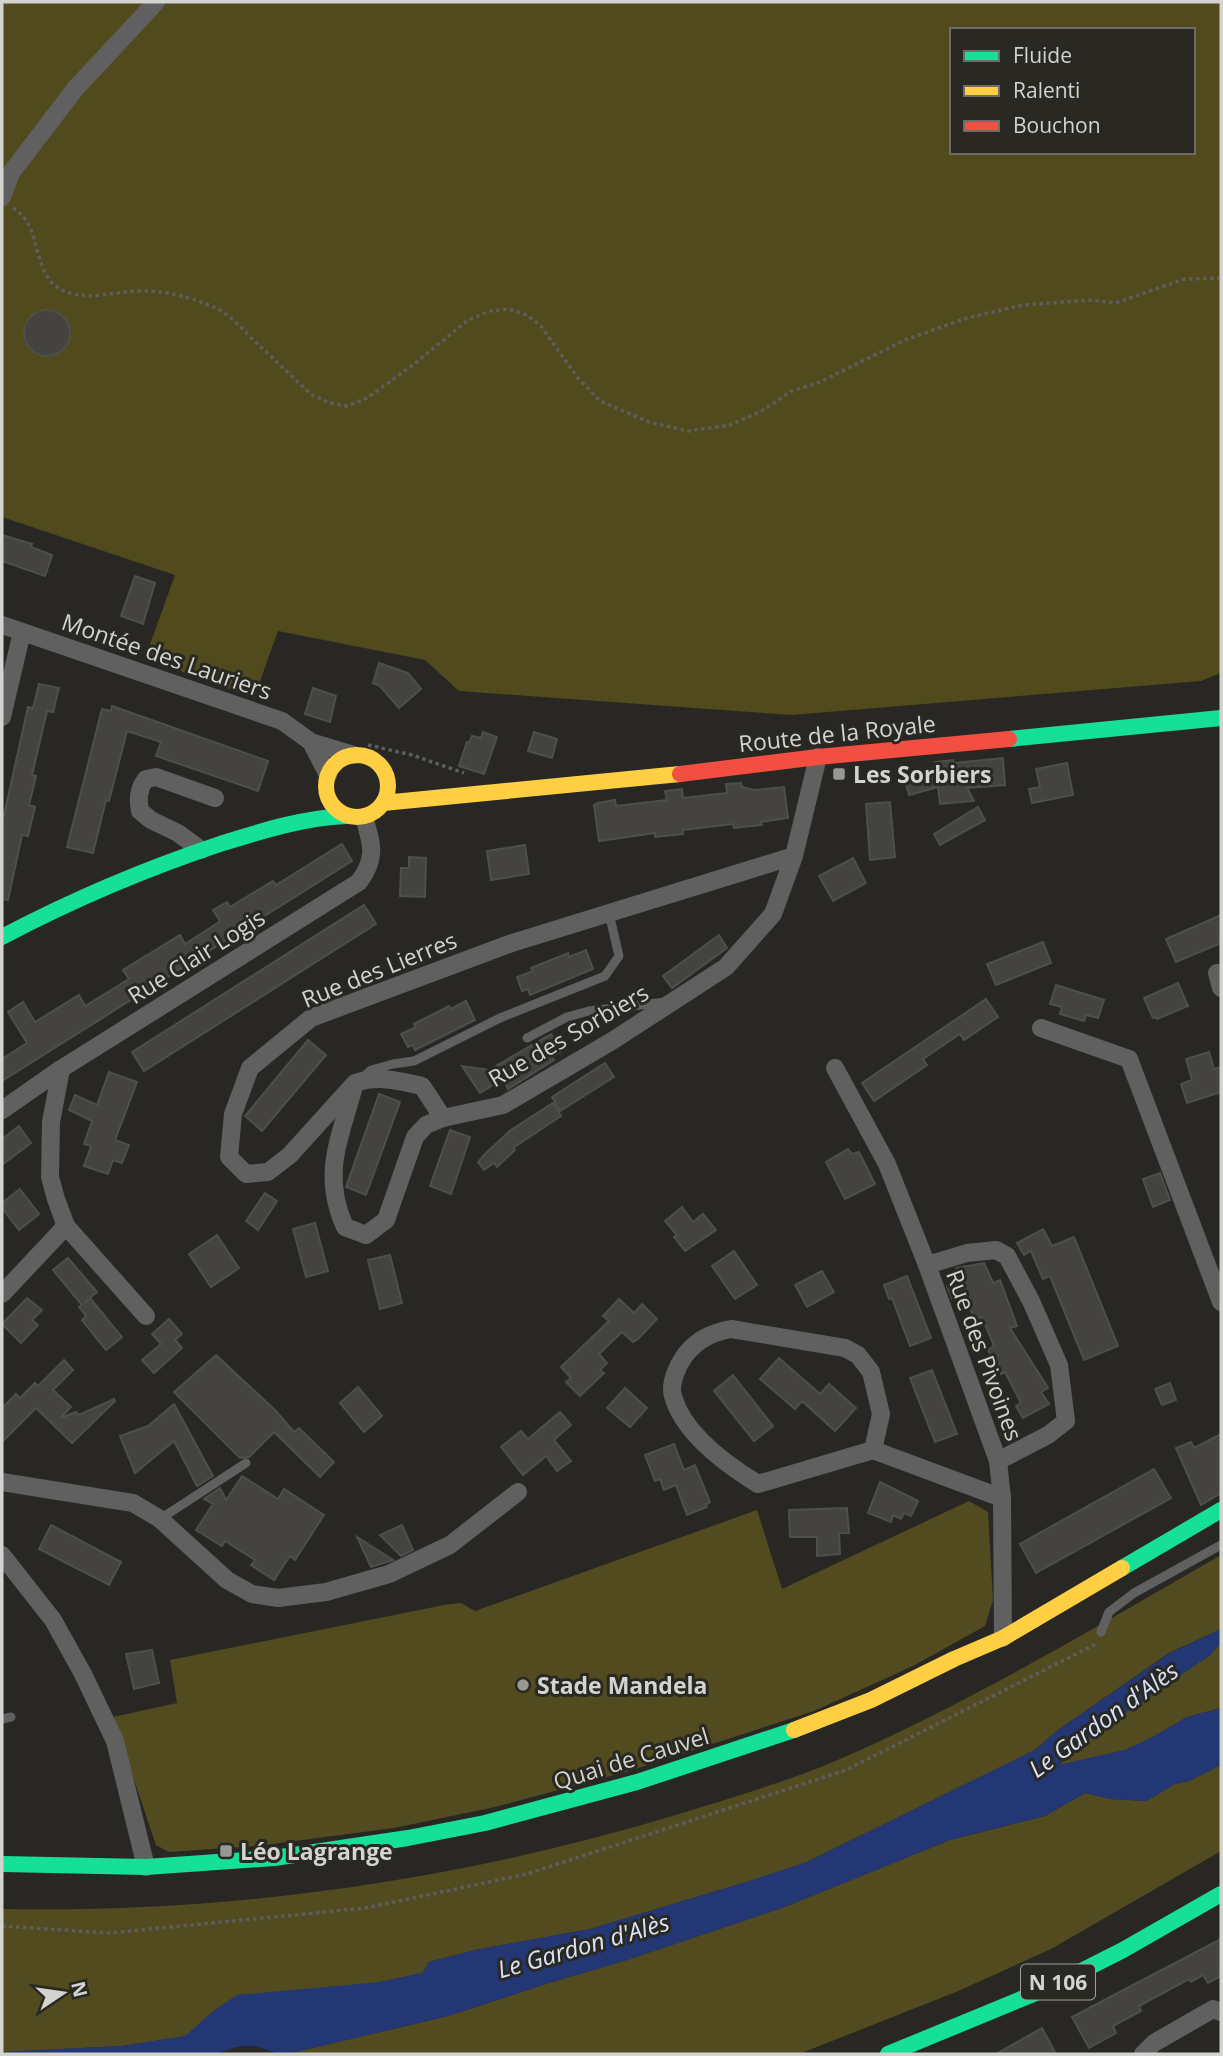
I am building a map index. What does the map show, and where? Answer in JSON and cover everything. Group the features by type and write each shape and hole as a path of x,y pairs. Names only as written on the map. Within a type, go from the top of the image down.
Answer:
{"main road":[{"name":"Route de la Royale","path":"383,803 634,780 818,757 1221,718"},
{"name":"Route de la Royale","path":"357,749 399,779 459,796"},
{"path":"301,820 327,783 338,761 357,749"},
{"path":"2,937 86,894 201,850 301,820 375,812 383,803 388,783 399,779"},
{"path":"327,783 332,806 355,816"},
{"name":"Quai de Cauvel","path":"2,1864 146,1867 274,1858 408,1838 485,1823 637,1782 815,1723 1003,1638 1221,1510"},
{"name":"N 106","path":"888,2054 1035,1994 1116,1954 1221,1894"}],"street":[{"path":"7,202 11,173 75,89 156,2"},
{"name":"Montée des Lauriers","path":"2,625 282,721 311,742 357,749"},
{"path":"2,717 22,632"},
{"name":"Montée des Lauriers","path":"311,742 327,783"},
{"name":"Rue des Sorbiers","path":"443,1118 503,1105 612,1041 726,967 772,914 794,856 818,757"},
{"path":"201,850 140,811 140,786 146,779 156,777 215,797"},
{"name":"Rue Clair Logis","path":"2,1110 61,1069 359,882 371,865 370,839 355,816"},
{"name":"Rue des Lierres","path":"355,1083 290,1155 268,1172 246,1174 229,1157 233,1114 250,1068 312,1018 512,943 794,856"},
{"path":"1041,1028 1129,1059 1221,1302"},
{"name":"Rue des Pivoines","path":"835,1068 887,1164 927,1265 998,1461 1002,1498 1003,1638"},
{"path":"61,1069 51,1122 50,1177 66,1226 146,1316"},
{"path":"370,1078 422,1086 443,1118 426,1125 415,1137 386,1220 366,1235 345,1227 335,1205 332,1167 355,1083 370,1078"},
{"path":"2,1294 66,1226"},
{"name":"Rue des Pivoines","path":"927,1265 967,1253 996,1250 1007,1256 1031,1301 1059,1366 1066,1421 1048,1435 998,1461"},
{"path":"873,1450 881,1415 871,1372 858,1355 845,1348 731,1329 716,1332 697,1341 675,1373 671,1393 685,1422 727,1465 758,1484 873,1450 1002,1498"},
{"path":"2,1482 133,1503 160,1519 227,1580 252,1594 278,1598 326,1592 389,1574 450,1545 519,1492"},
{"path":"2,1555 53,1620 115,1741 146,1867"},
{"path":"1143,2054 1154,2043 1213,2009 1221,2012"}],"lane":[{"path":"355,1083 371,1070 414,1061 500,1018 605,976 619,956 609,913"},
{"path":"527,1038 567,1017 589,1011 654,1002 671,1003"},
{"path":"160,1519 246,1463"},
{"path":"1101,1633 1108,1612 1134,1592 1221,1545"}],"path":[{"path":"7,202 23,214 34,234 37,253 45,274 63,290 91,297 124,290 168,291 219,309 312,395 330,403 347,406 367,398 468,320 490,311 508,309 527,315 541,326 577,377 600,401 649,422 688,431 730,425 760,412 792,391 820,382 905,340 967,318 1023,305 1091,300 1115,303 1185,279 1221,278"},
{"path":"357,749 412,755 464,773"},
{"path":"2,1926 110,1933 352,1910 527,1874 846,1770 1105,1639 1101,1633"}],"shaded area":[{"path":"2,2 1221,2 1221,673 1201,681 791,715 459,691 425,660 278,631 254,698 145,658 175,575 2,517"},
{"name":"Stade Mandela","path":"969,1501 988,1512 993,1600 985,1626 913,1666 814,1711 626,1772 495,1807 394,1828 257,1846 169,1852 156,1845 113,1717 177,1703 170,1660 444,1605 461,1603 475,1611 757,1510 782,1589"},
{"path":"1221,1555 1221,1629 1169,1653 1058,1730 1035,1750 807,1862 590,1929 475,1950 429,1962 423,1973 215,2010 186,2036 122,2046 2,2052 2,1909 174,1905 344,1888 513,1858 679,1814 795,1777 883,1739 1030,1664"},
{"path":"1221,1643 1221,1708 1187,1717 1125,1750 1056,1767 1098,1731 1210,1655"},
{"path":"1221,1765 1221,1851 1051,1949 956,1992 799,2054 287,2054 448,2016 627,1960 782,1908 950,1840 1045,1816 1085,1793 1111,1799 1146,1801 1175,1784 1189,1781"}],"water":[{"name":"Le Gardon d'Alès","path":"1221,1629 1221,1643 1210,1655 1098,1731 1057,1765 1125,1750 1187,1717 1221,1708 1221,1765 1189,1781 1175,1784 1146,1801 1111,1799 1085,1793 1045,1816 950,1840 782,1908 627,1960 448,2016 287,2054 247,2046 217,2054 2,2054 122,2046 185,2036 237,1995 380,1982 422,1973 429,1962 475,1950 590,1929 807,1862 1035,1750 1058,1730 1170,1653"}],"building":[{"path":"47,310 63,317 70,333 63,349 47,356 31,349 24,333 31,317"},
{"path":"2,535 32,544 31,547 52,555 45,576 2,561"},
{"path":"135,576 155,583 143,624 121,616"},
{"path":"379,663 408,673 421,689 399,708 380,686 373,683"},
{"path":"39,684 59,688 53,712 47,711 32,775 36,776 29,805 35,807 28,836 22,835 8,900 2,899 2,824 28,707 33,708"},
{"path":"313,688 336,696 330,722 305,714"},
{"path":"112,706 268,761 258,791 156,756 161,742 127,731 93,853 67,847 102,709 111,711"},
{"path":"483,732 497,737 484,774 459,766 467,742 469,743 472,736 481,738"},
{"path":"534,732 557,739 552,758 528,751"},
{"path":"1003,758 1005,785 967,788 974,801 940,804 938,787 909,795 904,776 936,767 935,762 953,760 954,763"},
{"path":"1067,763 1073,795 1032,803 1029,789 1040,787 1036,769"},
{"path":"741,783 742,787 754,790 784,787 788,818 761,822 762,825 734,828 733,824 683,830 683,834 655,837 655,833 599,841 594,805 598,803 615,800 616,806 667,800 665,791 682,789 683,798 727,793 726,784"},
{"path":"890,802 895,857 870,860 866,804"},
{"path":"978,807 985,820 940,845 934,834"},
{"path":"342,844 352,861 2,1081 2,1059 27,1043 8,1012 23,1002 35,1022 79,995 85,1006 129,979 123,970 180,935 185,944 220,921 213,910 227,902 230,907 273,881 276,885"},
{"path":"525,845 529,874 491,880 487,851"},
{"path":"409,857 426,858 425,897 400,896 401,868 409,868"},
{"path":"853,858 866,883 833,901 819,876"},
{"path":"364,905 376,924 144,1071 132,1052"},
{"path":"1221,915 1221,943 1176,962 1166,939"},
{"path":"719,935 727,948 672,988 663,976"},
{"path":"1043,942 1051,963 996,985 987,964"},
{"path":"586,950 593,969 530,995 528,989 522,991 517,977 533,971 531,968 568,953 569,957"},
{"path":"1178,983 1188,1006 1157,1019 1153,1018 1144,998"},
{"path":"1056,985 1104,1000 1098,1018 1086,1015 1084,1021 1060,1014 1062,1007 1050,1004"},
{"path":"986,999 998,1017 964,1040 960,1034 923,1059 927,1065 874,1101 862,1083"},
{"path":"466,1001 475,1020 415,1050 413,1045 408,1047 401,1034 449,1006 451,1009"},
{"path":"551,1034 554,1039 559,1036 566,1049 552,1057 554,1060 508,1089 503,1079 480,1093 462,1066 489,1070"},
{"path":"308,1040 326,1055 262,1131 245,1116"},
{"path":"1209,1052 1214,1069 1221,1067 1221,1092 1187,1103 1181,1084 1192,1080 1186,1059"},
{"path":"605,1063 614,1077 560,1111 552,1097"},
{"path":"109,1072 137,1082 115,1140 129,1145 122,1163 113,1160 108,1174 84,1166 91,1146 84,1144 92,1121 69,1110 75,1095 97,1105"},
{"path":"379,1094 400,1102 366,1195 346,1187"},
{"path":"553,1103 561,1116 513,1148 515,1150 497,1167 494,1163 484,1170 478,1162 486,1153 511,1130"},
{"path":"19,1126 31,1143 2,1165 2,1139"},
{"path":"450,1130 470,1137 451,1194 430,1186"},
{"path":"848,1149 852,1154 859,1152 875,1184 845,1199 826,1162"},
{"path":"1160,1173 1170,1200 1153,1207 1143,1179"},
{"path":"20,1189 39,1214 19,1230 2,1208 2,1203"},
{"path":"265,1193 277,1201 258,1230 246,1221"},
{"path":"682,1207 693,1222 703,1214 716,1230 685,1251 674,1237 677,1235 665,1221"},
{"path":"315,1223 328,1271 306,1277 293,1229"},
{"path":"1043,1229 1052,1246 1074,1237 1118,1346 1084,1360 1050,1276 1043,1279 1031,1251 1024,1255 1017,1243"},
{"path":"217,1235 239,1268 211,1287 189,1254"},
{"path":"734,1251 757,1285 735,1299 712,1266"},
{"path":"390,1255 402,1303 380,1309 368,1260"},
{"path":"68,1258 97,1292 84,1303 90,1298 122,1337 106,1350 82,1320 86,1316 79,1307 82,1305 53,1270"},
{"path":"984,1263 993,1283 1000,1280 1017,1326 1010,1328 1048,1388 1041,1392 1049,1404 1023,1418 1016,1406 1021,1403 1005,1372 1001,1374 988,1350 994,1346 982,1317 975,1320 964,1294 952,1299 947,1286 961,1281 956,1268"},
{"path":"822,1271 834,1292 807,1307 795,1285"},
{"path":"907,1276 931,1338 910,1346 892,1298 889,1299 884,1285"},
{"path":"27,1298 42,1310 32,1320 38,1325 21,1343 2,1324"},
{"path":"619,1299 634,1313 642,1304 657,1319 638,1339 633,1342 622,1332 599,1354 607,1363 600,1370 604,1373 580,1396 566,1382 571,1378 561,1367 609,1321 603,1316"},
{"path":"169,1319 182,1334 175,1340 182,1348 154,1373 142,1360 161,1344 152,1334"},
{"path":"216,1355 276,1411 294,1432 299,1428 334,1462 320,1477 274,1432 249,1457 240,1458 174,1392"},
{"path":"779,1358 820,1394 829,1384 856,1408 835,1431 802,1401 795,1409 760,1379"},
{"path":"64,1360 73,1370 53,1390 71,1407 60,1418 76,1412 79,1415 114,1399 115,1401 72,1443 36,1408 2,1442 2,1408 16,1394 20,1398 35,1383 38,1386"},
{"path":"932,1370 957,1434 935,1442 910,1378"},
{"path":"733,1375 773,1426 754,1441 714,1391"},
{"path":"1170,1383 1176,1400 1162,1405 1155,1389"},
{"path":"358,1387 382,1416 364,1432 340,1403"},
{"path":"625,1388 647,1408 630,1427 607,1408"},
{"path":"174,1404 213,1476 197,1486 174,1441 135,1473 120,1436 148,1426"},
{"path":"560,1412 571,1425 554,1440 571,1461 557,1471 546,1456 523,1475 501,1447 521,1431 528,1439"},
{"path":"1221,1434 1221,1493 1201,1505 1176,1448 1191,1442 1194,1448"},
{"path":"674,1444 684,1470 695,1465 710,1502 706,1504 707,1507 687,1515 676,1485 664,1490 660,1479 655,1481 645,1455"},
{"path":"1154,1469 1171,1498 1036,1573 1020,1544"},
{"path":"242,1476 278,1499 284,1489 324,1515 295,1560 290,1556 274,1580 251,1565 255,1560 225,1541 222,1546 196,1530 213,1504 204,1499 220,1488 226,1500"},
{"path":"880,1482 918,1501 911,1516 904,1513 901,1519 893,1515 891,1522 868,1513"},
{"path":"847,1508 849,1533 839,1533 840,1554 817,1556 817,1537 790,1537 789,1510"},
{"path":"51,1525 121,1562 109,1585 39,1549"},
{"path":"402,1525 413,1550 401,1556 380,1535"},
{"path":"357,1537 393,1560 371,1567"},
{"path":"152,1650 159,1683 134,1689 126,1654"},
{"path":"1221,1939 1221,1976 1208,1983 1203,1975 1191,1982 1189,1979 1139,2006 1141,2011 1113,2026 1116,2033 1089,2048 1072,2017"},
{"path":"1042,2028 1056,2054 996,2054"}],"traffic: fast":[{"path":"1009,739 1221,718"},
{"path":"2,937 82,898 192,854 282,826 346,816"},
{"path":"1122,1568 1221,1510"},
{"path":"2,1864 146,1867 274,1858 408,1838 485,1823 637,1782 794,1730"},
{"path":"888,2054 1048,1988 1123,1950 1221,1894"}],"traffic: slow":[{"path":"357,755 369,757 379,764 386,774 388,786 386,798 379,808 369,815 357,817 345,815 335,808 328,798 326,786 328,774 335,764 345,757 357,755"},
{"path":"383,803 680,774"},
{"path":"794,1730 871,1700 1003,1638 1122,1568"}],"traffic: jam":[{"path":"680,774 818,757 1009,739"}],"place":[{"name":"Les Sorbiers","path":"839,774"},
{"name":"Stade Mandela","path":"523,1685"},
{"name":"Léo Lagrange","path":"226,1851"}]}
